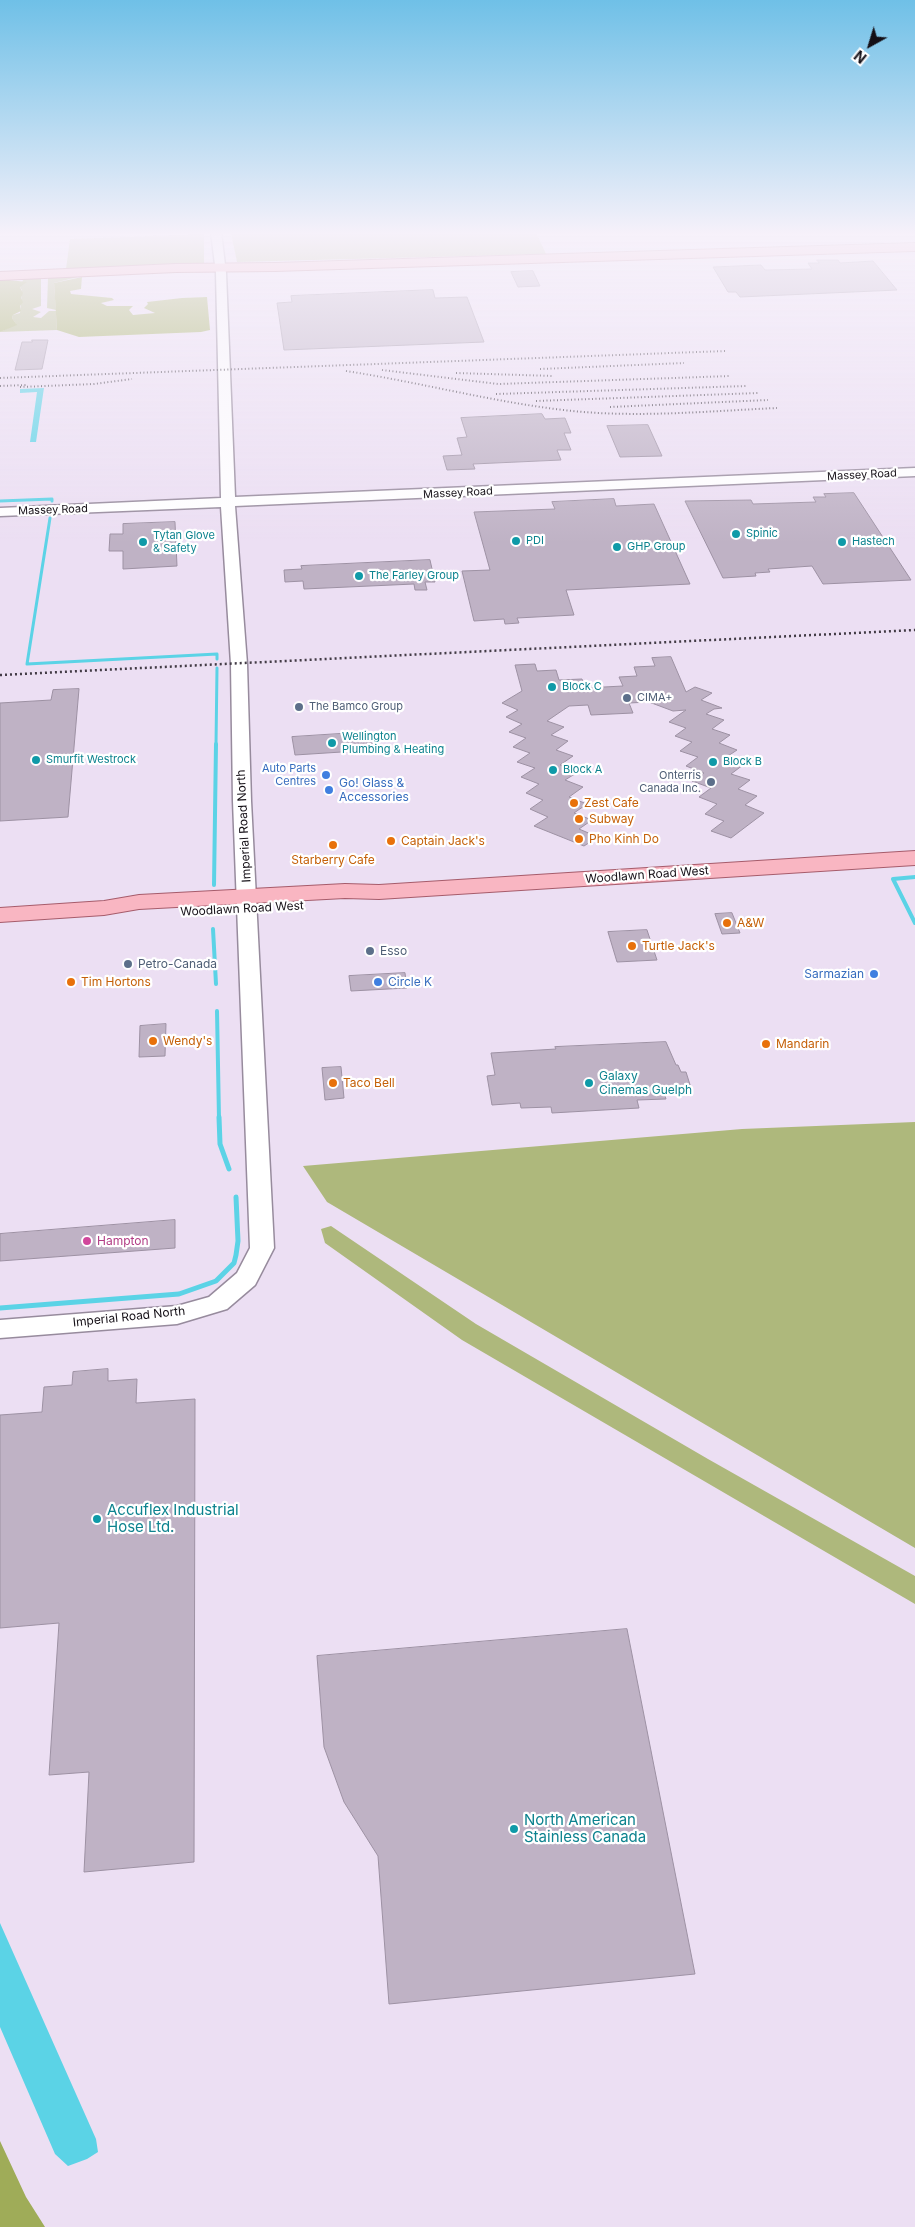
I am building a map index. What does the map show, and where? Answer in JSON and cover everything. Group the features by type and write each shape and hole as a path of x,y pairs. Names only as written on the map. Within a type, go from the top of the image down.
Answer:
{"main road":[{"name":"Woodlawn Road West","path":"0,915 104,908 139,915 247,902 346,902 379,892 915,858"}],"street":[{"name":"Imperial Road North","path":"0,1329 177,1315 218,1303 246,1279 262,1248 238,664 228,503 222,336"},
{"name":"Massey Road","path":"0,512 915,472"}],"green space":[{"path":"76,336 105,336 79,337"},
{"path":"915,1122 915,1548 327,1202 303,1166 742,1129"},
{"path":"331,1226 476,1324 708,1459 915,1576 915,1604 462,1340 325,1243 321,1229"},
{"path":"0,2141 26,2197 45,2227 0,2227"}],"water":[{"path":"44,388 36,442 30,442 37,392 20,393 20,389"},
{"path":"0,1923 96,2139 98,2152 87,2159 68,2166 55,2154 0,2027"}],"building":[{"path":"282,336 482,336 484,342 284,350"},
{"path":"32,340 48,340 42,369 15,370 22,342 32,342"},
{"path":"542,414 545,419 565,418 571,433 564,433 571,450 557,450 561,460 473,464 475,469 447,470 443,456 462,455 457,438 467,437 461,418"},
{"path":"648,425 662,456 620,457 607,426"},
{"path":"854,493 911,580 823,584 812,566 768,569 770,572 755,573 756,576 723,578 685,501 751,500 753,504 816,502 813,497 826,497 824,494"},
{"path":"614,499 616,506 654,504 690,584 566,590 574,615 517,618 519,623 505,624 504,619 474,621 462,571 490,570 474,512 555,509 552,502"},
{"name":"Tytan Glove & Safety","path":"175,522 177,566 123,569 123,551 109,551 110,534 123,534 123,524"},
{"name":"The Farley Group","path":"430,560 435,582 425,582 427,590 415,590 414,584 304,589 303,581 285,582 284,570 302,569 301,566"},
{"path":"671,657 686,692 695,687 712,693 701,700 722,708 714,709 706,714 724,720 712,729 730,735 719,743 737,750 725,758 743,765 731,774 750,780 738,789 757,796 745,805 764,813 731,838 711,831 724,821 705,814 717,804 699,797 711,788 692,781 704,773 686,766 698,757 680,751 692,742 675,736 686,728 669,722 686,710 673,711 649,702 629,703 633,713 591,715 588,705 569,706 547,721 564,727 551,735 568,741 556,750 573,756 560,765 578,772 565,780 583,787 569,797 587,804 574,813 592,820 579,829 598,837 584,846 534,826 548,817 530,809 543,800 526,793 539,784 521,777 535,768 517,762 530,753 513,747 526,738 509,732 522,724 506,717 518,710 502,703 522,691 515,665 535,664 537,671 556,670 559,680 582,679 585,688 623,686 619,677 637,676 634,667 655,666 652,658"},
{"name":"Smurfit Westrock","path":"79,689 68,817 0,821 0,703 51,700 53,690"},
{"name":"Wellington Plumbing & Heating","path":"370,732 373,750 295,755 292,737"},
{"name":"A&W","path":"732,913 740,933 722,934 715,914"},
{"name":"Turtle Jack's","path":"647,930 657,960 617,962 608,932"},
{"name":"Circle K","path":"405,973 407,988 351,991 349,976"},
{"name":"Wendy's","path":"166,1024 165,1056 139,1057 140,1026"},
{"name":"Galaxy Cinemas Guelph","path":"666,1042 676,1065 678,1065 681,1072 686,1072 692,1091 664,1093 666,1099 637,1100 639,1108 552,1113 551,1107 521,1108 520,1103 492,1105 487,1076 495,1075 491,1053 556,1049 555,1047"},
{"name":"Taco Bell","path":"341,1067 344,1098 325,1100 322,1068"},
{"name":"Hampton","path":"175,1220 175,1248 0,1261 0,1234"},
{"name":"Accuflex Industrial Hose Ltd.","path":"108,1369 108,1381 137,1379 136,1403 195,1399 194,1862 84,1872 89,1772 49,1775 59,1623 0,1628 0,1415 42,1412 44,1387 72,1385 73,1372"},
{"name":"North American Stainless Canada","path":"627,1629 695,1974 389,2004 378,1856 344,1802 324,1747 317,1656"}],"waterway":[{"path":"0,501 52,499 52,501"},
{"path":"50,518 27,664 217,654 217,659"},
{"path":"216,745 217,668"},
{"path":"214,885 216,744"},
{"path":"915,877 893,879 915,923"},
{"path":"213,929 216,984"},
{"path":"217,1011 219,1119"},
{"path":"219,1117 220,1144 229,1169"},
{"path":"0,1308 179,1294 216,1281 234,1263 236,1255 238,1241 236,1197"}],"railway":[{"path":"0,378 725,351"},
{"path":"540,369 684,363"},
{"path":"382,370 498,384 731,376"},
{"path":"346,371 494,399 583,412 655,414 777,408"},
{"path":"456,373 554,376"},
{"path":"20,387 94,384 132,379"},
{"path":"0,386 27,385"},
{"path":"496,394 746,386"},
{"path":"536,401 759,393"},
{"path":"610,407 768,400"},
{"path":"0,675 915,630"}],"place":[{"name":"Spinic","path":"736,534"},
{"name":"PDI","path":"516,541"},
{"name":"Tytan Glove & Safety","path":"143,542"},
{"name":"Hastech","path":"842,542"},
{"name":"GHP Group","path":"617,547"},
{"name":"The Farley Group","path":"359,576"},
{"name":"Block C","path":"552,687"},
{"name":"CIMA+","path":"627,698"},
{"name":"The Bamco Group","path":"299,707"},
{"name":"Wellington Plumbing & Heating","path":"332,743"},
{"name":"Smurfit Westrock","path":"36,760"},
{"name":"Block B","path":"713,762"},
{"name":"Block A","path":"553,770"},
{"name":"Auto Parts Centres","path":"326,775"},
{"name":"Onterris Canada Inc.","path":"711,782"},
{"name":"Go! Glass & Accessories","path":"329,790"},
{"name":"Zest Cafe","path":"574,803"},
{"name":"Subway","path":"579,819"},
{"name":"Pho Kinh Do","path":"579,839"},
{"name":"Captain Jack's","path":"391,841"},
{"name":"Starberry Cafe","path":"333,845"},
{"name":"A&W","path":"727,923"},
{"name":"Turtle Jack's","path":"632,946"},
{"name":"Esso","path":"370,951"},
{"name":"Petro-Canada","path":"128,964"},
{"name":"Sarmazian","path":"874,974"},
{"name":"Tim Hortons","path":"71,982"},
{"name":"Circle K","path":"378,982"},
{"name":"Wendy's","path":"153,1041"},
{"name":"Mandarin","path":"766,1044"},
{"name":"Taco Bell","path":"333,1083"},
{"name":"Galaxy Cinemas Guelph","path":"589,1083"},
{"name":"Hampton","path":"87,1241"},
{"name":"Accuflex Industrial Hose Ltd.","path":"97,1519"},
{"name":"North American Stainless Canada","path":"514,1829"}]}
